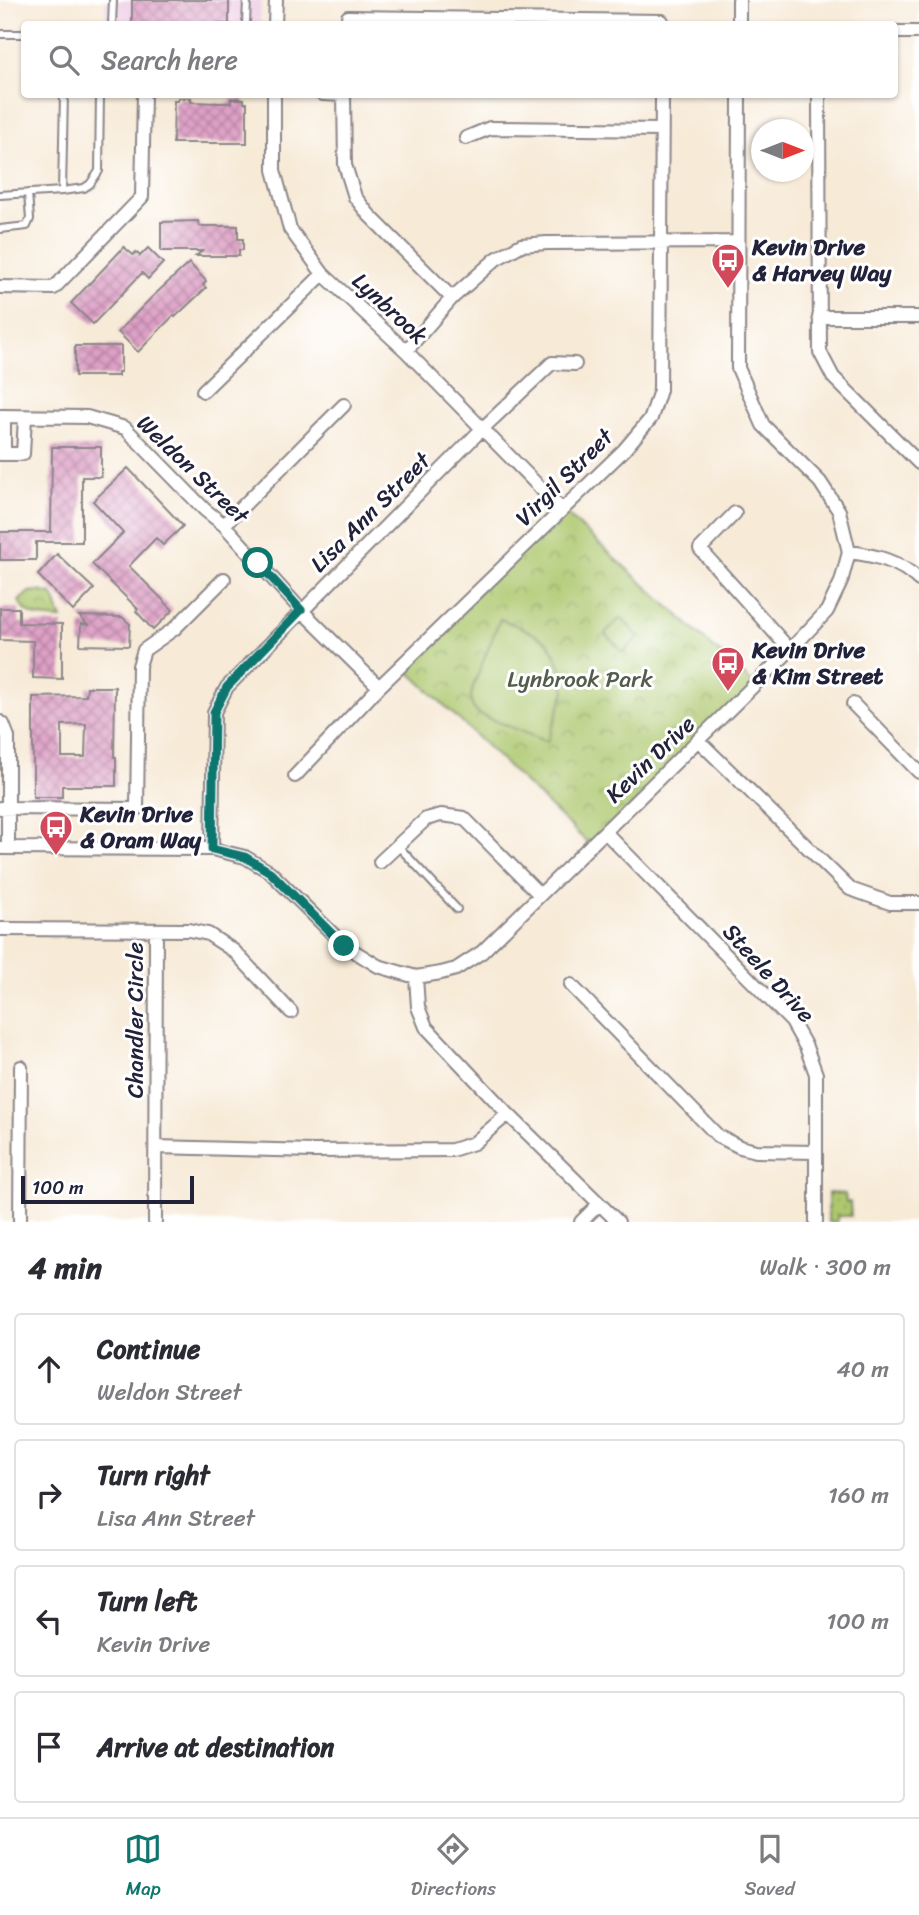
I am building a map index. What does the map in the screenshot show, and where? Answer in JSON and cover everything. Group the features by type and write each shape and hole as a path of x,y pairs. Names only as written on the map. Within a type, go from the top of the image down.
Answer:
{"street":[{"path":"275,21 276,0"},
{"path":"739,0 739,21"},
{"path":"348,21 348,17 662,21"},
{"path":"898,32 919,32"},
{"path":"0,287 54,288 142,197 144,98"},
{"name":"Lynbrook","path":"274,98 274,170 290,229 323,274 406,351 562,510"},
{"path":"344,98 345,165 355,197 369,215 452,298"},
{"name":"Virgil Street","path":"295,776 379,687 624,450 651,418 660,390 662,98"},
{"name":"Kevin Drive","path":"4,848 212,849 245,857 270,872 344,946 377,966 416,976 456,969 482,952 790,650 827,611 841,582 849,552 839,511 820,482 763,425 738,368 739,98"},
{"path":"819,98 820,352 833,377 919,463"},
{"path":"466,138 490,128 662,130"},
{"path":"406,351 452,298 496,259 521,245 738,242"},
{"path":"203,391 323,274"},
{"path":"819,317 919,317"},
{"name":"Lisa Ann Street","path":"212,849 214,712 227,687 482,429 552,363 575,364"},
{"path":"224,525 344,405"},
{"path":"2,416 2,454 23,454 24,417"},
{"name":"Weldon Street","path":"2,416 87,417 125,428 205,510 224,525 301,610 379,687"},
{"path":"735,513 699,549 790,650"},
{"path":"849,552 877,556 910,571 919,580"},
{"path":"4,808 137,809 139,666 144,650 174,629 224,579"},
{"path":"853,704 919,772"},
{"path":"0,722 8,737 4,848"},
{"path":"699,741 850,890 890,903 919,902"},
{"path":"380,862 426,819 441,815 464,818 540,895"},
{"name":"Steele Drive","path":"605,832 792,1022 806,1047 816,1074 816,1222"},
{"name":"Chandler Circle","path":"0,929 156,930 155,1222"},
{"path":"156,930 189,930 208,934 234,951 291,1012"},
{"path":"416,976 418,1007 426,1027 508,1114 618,1222"},
{"path":"571,985 718,1136 740,1147 756,1151 816,1152"},
{"path":"20,1222 21,1067"},
{"path":"156,1147 313,1151 452,1150 474,1143 508,1114"},
{"path":"581,1222 599,1204"}],"lane":[{"path":"112,21 113,0"},
{"path":"246,21 247,0"},
{"path":"0,34 21,34"},
{"path":"62,191 64,98"},
{"path":"0,195 62,191 84,188 90,184 99,171 100,98"},
{"path":"0,229 27,226 30,219 28,193"},
{"path":"398,846 457,909"}],"shaded area":[{"path":"106,0 261,0 260,21 105,21"}],"green space":[{"name":"Lynbrook Park","path":"562,510 755,685 591,846 403,666"},
{"path":"29,592 52,594 62,619 37,616 23,607 19,601"},
{"path":"621,618 639,637 623,652 605,633"},
{"path":"500,619 548,642 560,665 565,691 547,742 481,715 472,706 473,687"},
{"path":"828,1193 845,1194 846,1202 850,1202 851,1216 838,1216 837,1222 828,1222"}],"building":[{"path":"132,0 229,0 229,21 132,21"},
{"path":"178,98 191,98 191,102 217,103 244,99 244,103 247,103 247,143 173,143 174,101 178,101"},
{"path":"198,221 199,226 238,226 238,239 243,239 243,250 239,250 239,256 196,256 202,251 161,251 161,222"},
{"path":"124,247 133,255 136,252 140,256 148,248 163,263 148,279 142,273 93,324 71,303"},
{"path":"189,263 206,281 203,285 206,288 175,317 174,315 138,352 118,332"},
{"path":"75,346 121,346 121,372 118,372 118,376 75,376"},
{"path":"52,447 101,447 101,477 82,477 82,542 36,542 36,560 0,560 0,532 51,532"},
{"path":"128,468 183,526 163,545 156,538 129,566 173,610 153,630 136,611 138,609 92,564 123,533 93,501"},
{"path":"57,554 94,589 73,611 38,575"},
{"path":"0,608 19,608 19,623 62,624 62,679 33,678 33,641 0,640"},
{"path":"79,616 122,617 130,624 129,646 80,645 81,624 88,625"},
{"path":"87,687 115,687 116,786 62,786 62,797 33,797 33,697 86,696","holes":["86,724 85,757 62,757 62,725"]}],"place":[{"name":"Kevin Drive & Harvey Way","path":"728,290"},
{"name":"Kevin Drive & Kim Street","path":"728,693"},
{"name":"Kevin Drive & Oram Way","path":"56,857"}],"route":[{"path":"258,563 301,610 227,687 214,712 212,849 245,857 270,872 344,946"}]}
